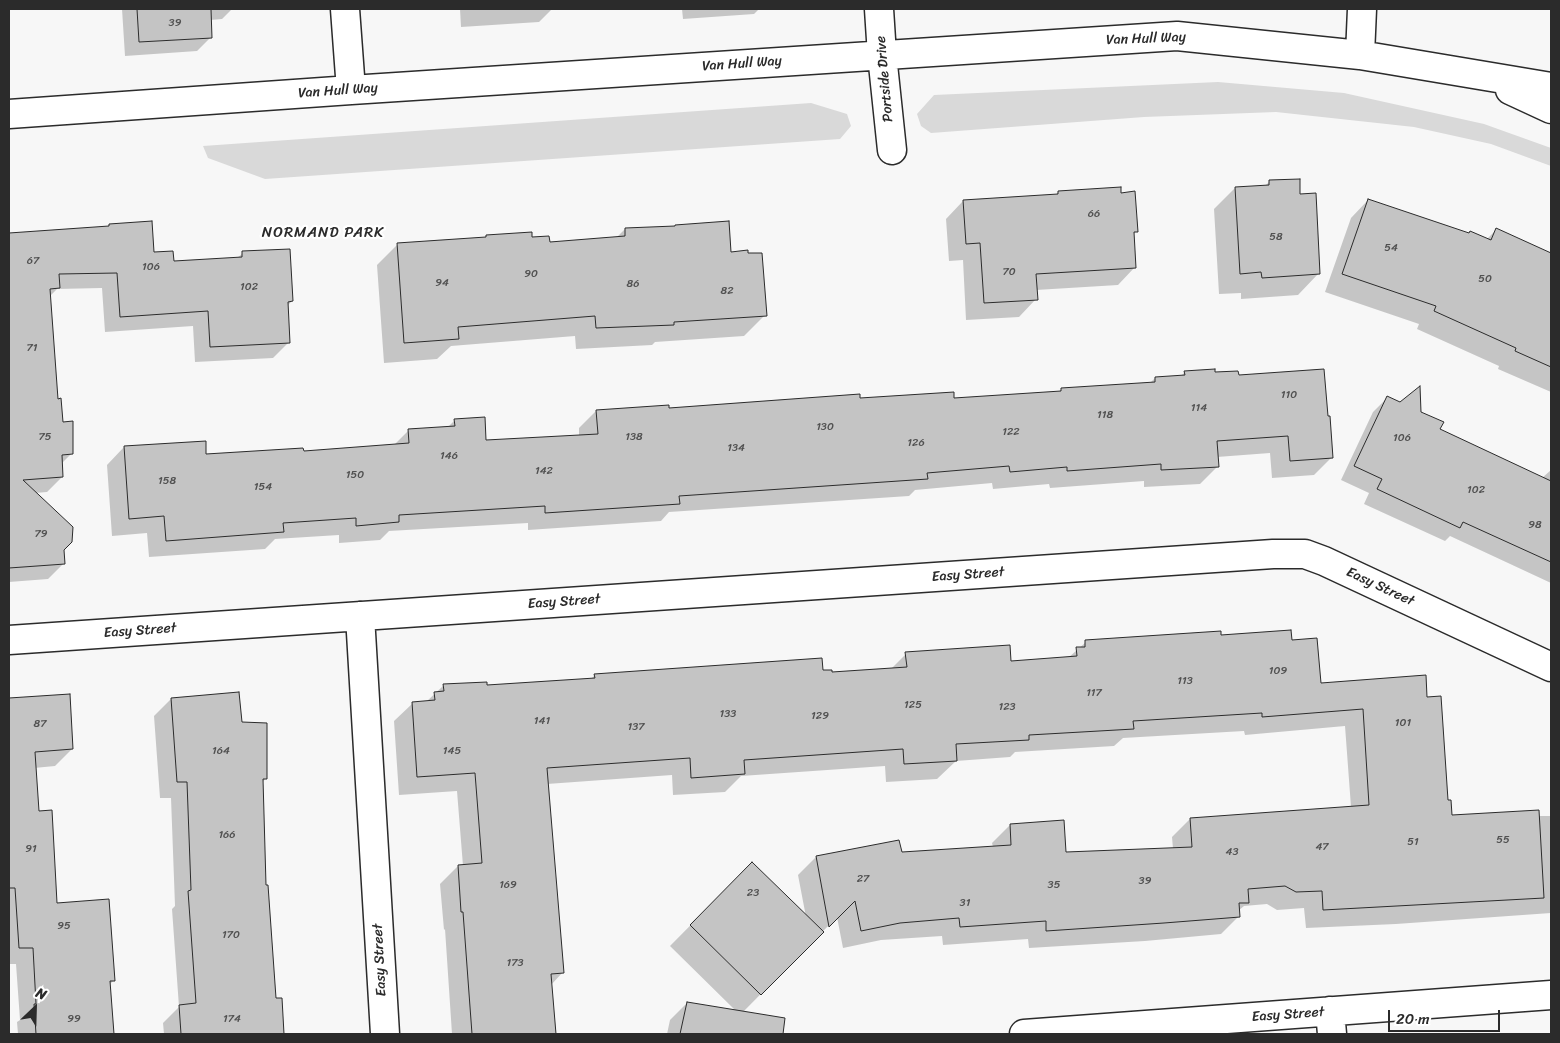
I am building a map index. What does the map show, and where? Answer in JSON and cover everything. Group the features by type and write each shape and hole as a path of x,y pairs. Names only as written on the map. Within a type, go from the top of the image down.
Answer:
{"street":[{"path":"345,9 351,90"},
{"name":"Portside Drive","path":"879,9 892,150"},
{"path":"1360,55 1362,9"},
{"name":"Van Hull Way","path":"9,114 1178,36 1360,55 1551,87"},
{"name":"Van Hull Way","path":"1474,75 1551,109"},
{"name":"Easy Street","path":"9,640 1273,554 1305,554 1324,561 1551,666"},
{"name":"Easy Street","path":"360,616 385,1034"},
{"name":"Easy Street","path":"1024,1034 1331,1023 1551,995"}],"shaded area":[{"path":"1218,82 1344,93 1484,124 1551,148 1551,166 1491,144 1414,127 1276,112 1144,117 931,133 921,126 917,114 934,95"},
{"path":"811,103 847,114 851,126 840,139 265,179 208,158 203,146"}],"building":[{"path":"137,9 211,9 212,38 139,42"},
{"path":"1300,179 1300,194 1316,193 1320,274 1262,278 1261,272 1240,274 1235,187 1269,185 1269,180"},
{"path":"1121,187 1121,193 1135,191 1138,232 1134,232 1136,268 1036,274 1038,300 984,303 980,243 966,244 963,200 1058,194 1058,191"},
{"path":"1368,199 1469,233 1470,231 1491,240 1496,228 1551,253 1551,367 1515,351 1516,348 1434,311 1436,306 1342,274"},
{"path":"152,221 154,252 173,251 174,261 242,257 242,251 290,249 293,301 288,302 290,343 210,347 208,311 120,317 117,273 59,274 60,288 50,289 58,399 61,398 63,422 73,421 73,454 62,455 63,477 23,480 73,527 72,542 64,550 65,564 9,568 9,233"},
{"path":"729,221 731,252 748,250 748,253 762,253 767,316 674,322 674,325 596,328 595,316 458,327 459,339 404,343 397,243 532,232 532,237 549,236 550,242 625,236 625,228"},
{"path":"1215,369 1215,372 1238,371 1239,375 1324,369 1333,458 1290,461 1288,436 1217,441 1219,467 1161,470 1161,464 1067,471 1067,467 1010,472 1009,466 927,473 928,479 679,496 680,504 545,513 545,506 399,515 399,522 356,526 356,518 283,523 284,532 166,541 164,516 129,519 124,446 206,441 206,454 303,448 304,451 409,443 408,429 455,426 454,419 485,417 486,440 598,434 596,410 669,405 669,408 860,394 860,398 954,392 954,398 1061,391 1061,388 1155,382 1155,377 1185,375 1184,371"},
{"path":"1420,386 1421,412 1444,422 1440,429 1551,481 1551,562 1463,522 1460,528 1377,489 1382,479 1354,466 1387,396 1400,402"},
{"path":"1291,630 1292,640 1317,638 1321,683 1426,675 1427,697 1441,696 1448,800 1451,800 1452,815 1539,810 1544,898 1323,910 1322,891 1296,892 1285,886 1248,889 1249,903 1239,903 1240,917 1046,931 1046,921 960,927 959,918 900,923 861,931 855,901 829,927 816,856 899,840 902,852 1011,845 1010,824 1064,820 1066,852 1192,847 1190,818 1369,805 1363,709 1262,717 1262,713 1133,721 1134,729 1029,735 1029,740 956,744 957,761 904,764 903,749 744,760 745,774 691,778 690,758 547,768 564,973 551,974 556,1034 472,1034 458,865 482,863 475,773 417,777 412,702 435,700 434,692 444,691 443,684 487,682 487,685 595,678 594,674 822,658 823,670 832,670 832,672 907,667 905,652 1010,645 1011,661 1077,656 1076,647 1085,647 1085,640 1221,631 1221,635"},
{"path":"239,692 242,722 267,723 267,779 263,779 266,885 268,885 276,998 282,998 284,1034 181,1034 179,1005 196,1003 188,891 191,890 187,782 177,782 171,698"},
{"path":"70,694 73,749 35,752 39,811 52,810 57,903 109,899 115,981 110,981 114,1034 36,1034 33,948 19,948 15,888 9,888 9,698"},
{"path":"752,862 824,932 761,995 690,925"},
{"path":"687,1002 785,1018 783,1034 680,1034"}],"district":[{"name":"NORMAND PARK","path":"323,233"}]}
